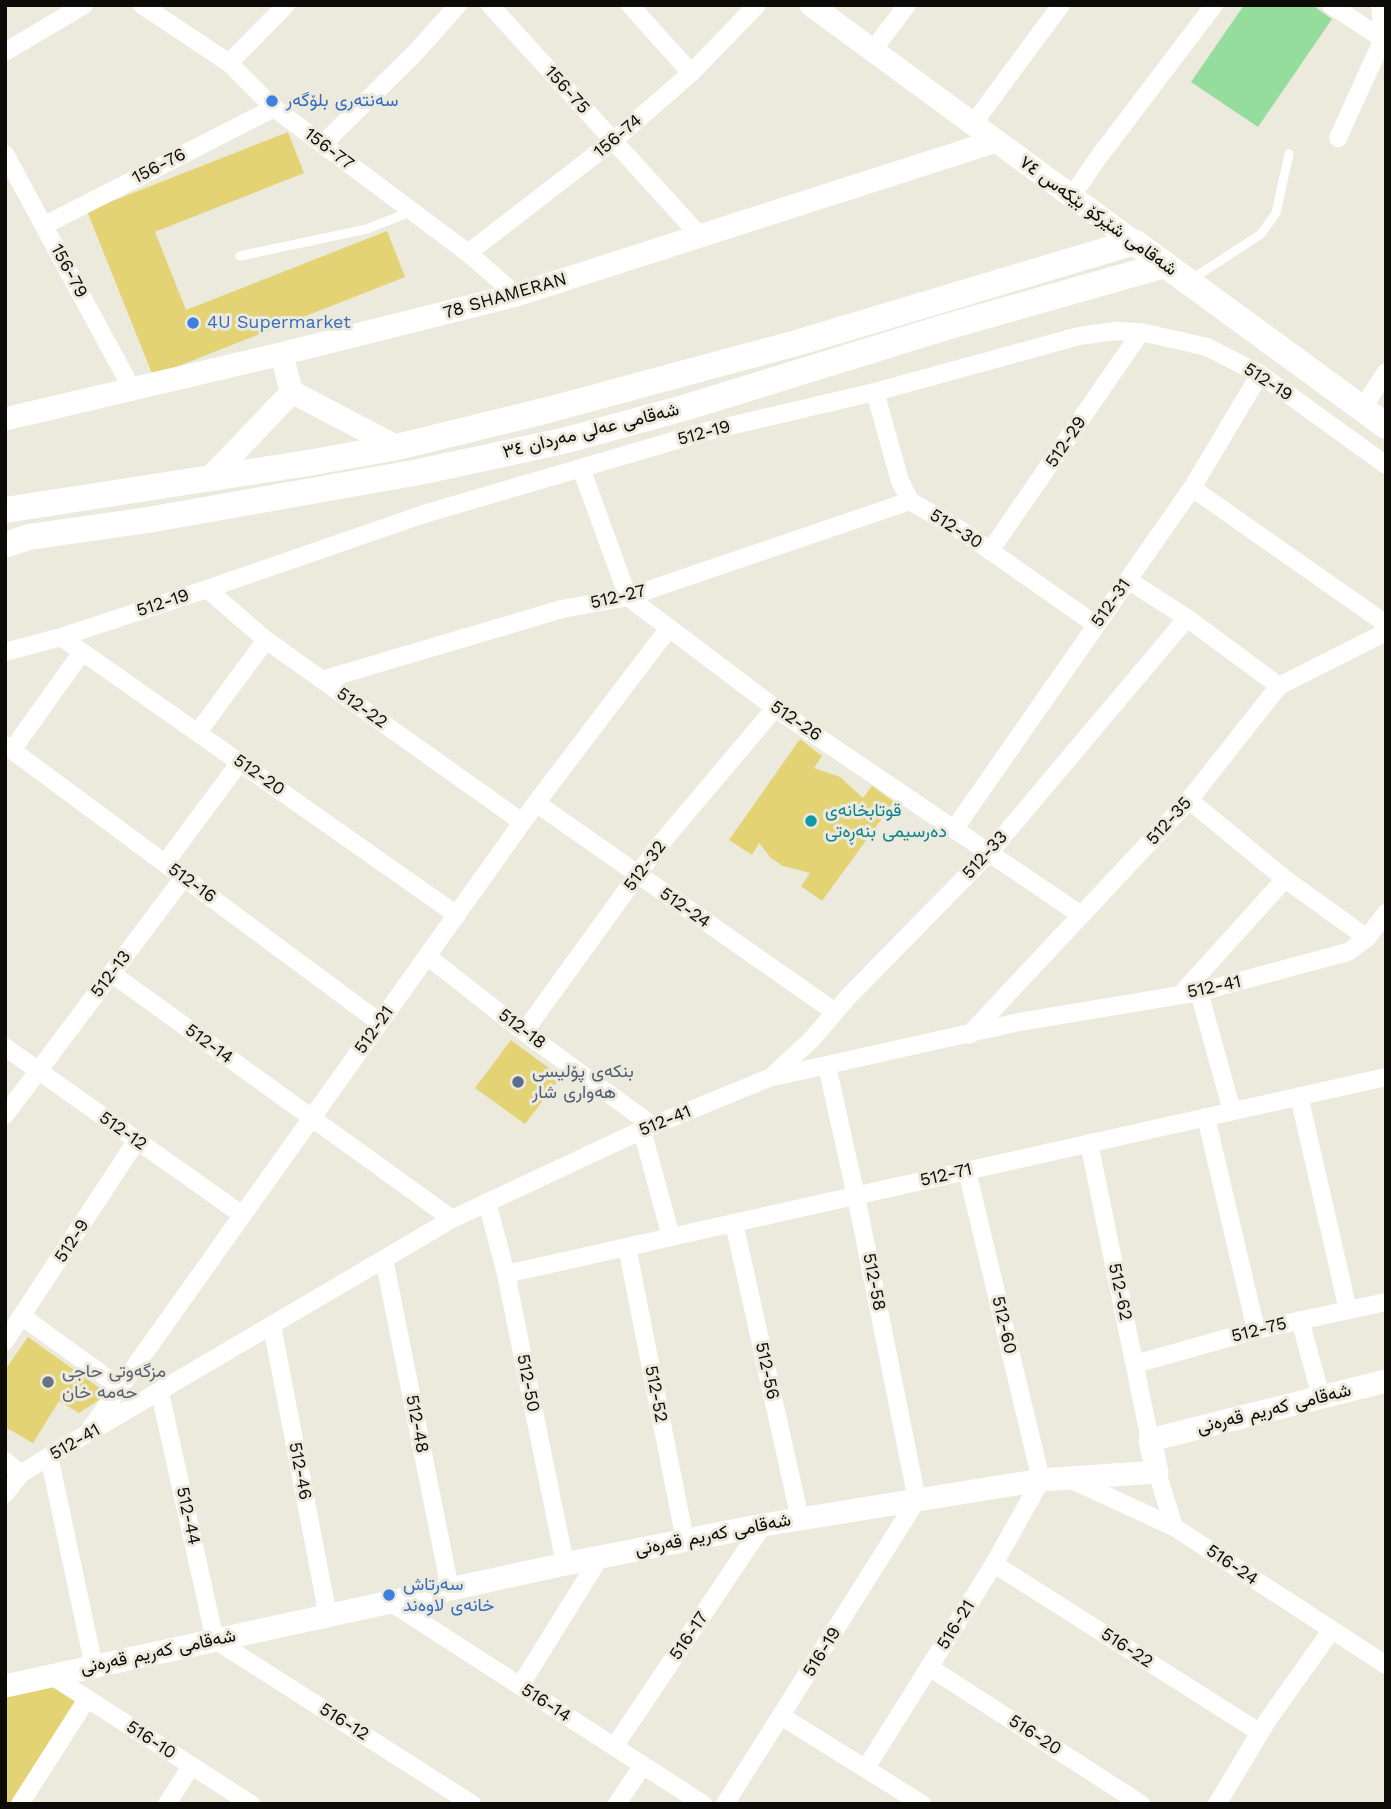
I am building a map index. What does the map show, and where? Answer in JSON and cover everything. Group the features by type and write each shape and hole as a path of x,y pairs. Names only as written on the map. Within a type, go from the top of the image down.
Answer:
{"main road":[{"name":"شەقامی شێرکۆ بێکەس ٧٤","path":"1134,242 1386,426"},
{"name":"شەقامی عەلی مەردان ٣٤","path":"5,510 397,447 544,411 800,342 1134,242"},
{"name":"شەقامی عەلی مەردان ٣٤","path":"5,545 29,537 148,520 419,472 563,441 687,407 967,321 1165,265"}],"street":[{"path":"5,52 84,5"},
{"name":"156-77","path":"142,5 229,63 274,108 468,253 516,295"},
{"path":"229,63 286,5"},
{"path":"323,144 415,53 458,5"},
{"name":"156-75","path":"490,5 700,236"},
{"path":"631,5 691,73"},
{"name":"156-74","path":"468,253 613,141 691,73 757,5"},
{"name":"شەقامی شێرکۆ بێکەس ٧٤","path":"811,5 1134,242"},
{"path":"873,50 907,5"},
{"path":"973,124 1061,5"},
{"path":"1072,197 1098,158 1214,5"},
{"path":"1331,5 1384,40"},
{"path":"1338,138 1384,40 1380,5"},
{"name":"156-76","path":"45,225 274,108"},
{"name":"78 SHAMERAN","path":"5,419 516,295 996,141"},
{"name":"156-79","path":"5,154 132,389"},
{"name":"512-19","path":"5,652 61,637 207,589 424,514 704,432 875,392 1079,336 1115,331 1141,332 1207,348 1260,374 1386,465"},
{"name":"512-29","path":"990,551 1141,332"},
{"path":"281,354 292,392 397,447"},
{"path":"1362,409 1386,372"},
{"name":"512-31","path":"955,828 1192,488 1260,374"},
{"path":"210,478 292,392"},
{"name":"512-30","path":"875,392 900,481 910,501 962,531 1096,625"},
{"path":"581,468 628,597"},
{"path":"1192,488 1386,624"},
{"name":"512-27","path":"322,680 562,609 628,597 910,501"},
{"path":"1128,580 1187,618 1279,686"},
{"name":"512-22","path":"207,589 266,640 522,822"},
{"name":"512-26","path":"628,597 775,708 1081,915"},
{"name":"512-33","path":"769,1078 813,1039 835,1012 989,853 1187,618"},
{"name":"512-21","path":"85,1437 309,1117 522,822 669,628"},
{"name":"512-35","path":"969,1035 1189,800 1279,686 1386,632"},
{"name":"512-20","path":"61,637 457,915"},
{"path":"198,732 266,640"},
{"path":"9,747 82,652"},
{"name":"512-32","path":"524,1032 657,848 775,708"},
{"name":"512-16","path":"9,747 379,1022"},
{"path":"165,863 240,762"},
{"path":"1189,800 1285,878 1379,927"},
{"name":"512-24","path":"536,803 835,1012"},
{"name":"512-13","path":"5,1115 184,877"},
{"path":"1232,1111 1190,993 1285,878"},
{"name":"512-41","path":"5,1494 21,1474 49,1456 452,1219 647,1128 769,1078 1031,1020 1190,993 1348,953 1379,927"},
{"name":"512-18","path":"427,956 647,1128"},
{"name":"512-14","path":"111,973 452,1219"},
{"name":"512-12","path":"5,1047 242,1214"},
{"name":"512-58","path":"827,1066 917,1500"},
{"name":"512-71","path":"506,1274 1386,1077"},
{"path":"1299,1096 1348,1310"},
{"path":"1206,1117 1256,1330"},
{"path":"647,1128 671,1237"},
{"name":"512-9","path":"5,1341 137,1140"},
{"name":"512-62","path":"1089,1143 1150,1440"},
{"name":"512-60","path":"967,1171 1041,1480"},
{"name":"512-50","path":"487,1202 506,1274 565,1564"},
{"name":"512-56","path":"734,1223 800,1519"},
{"name":"512-52","path":"627,1247 685,1540"},
{"name":"512-48","path":"384,1259 450,1589"},
{"name":"512-75","path":"1135,1364 1256,1330 1386,1302"},
{"path":"23,1317 121,1388"},
{"path":"1300,1320 1321,1397"},
{"name":"512-46","path":"272,1326 328,1616"},
{"name":"شەقامی کەریم قەرەنی","path":"1150,1440 1386,1381"},
{"name":"512-44","path":"160,1393 215,1640"},
{"path":"1150,1440 1174,1527"},
{"path":"49,1456 94,1667"},
{"path":"5,1461 21,1474"},
{"name":"شەقامی کەریم قەرەنی","path":"5,1686 565,1564 763,1524 1041,1480 1157,1472"},
{"name":"516-24","path":"1070,1479 1174,1527 1386,1665"},
{"name":"516-21","path":"866,1768 995,1564 1041,1480"},
{"name":"516-19","path":"725,1804 917,1500"},
{"name":"516-17","path":"614,1747 763,1524"},
{"path":"520,1686 600,1557"},
{"name":"516-22","path":"995,1564 1259,1732"},
{"name":"516-14","path":"390,1602 703,1804"},
{"path":"1217,1804 1259,1732 1331,1631"},
{"name":"516-12","path":"215,1640 461,1801"},
{"name":"516-20","path":"929,1667 1141,1804"},
{"name":"516-10","path":"52,1676 250,1804"},
{"path":"20,1804 88,1699"},
{"path":"781,1716 922,1804"},
{"path":"617,1804 643,1765"},
{"path":"167,1804 191,1766"}],"lane":[{"path":"1188,281 1261,234 1276,213 1289,154"},
{"path":"240,256 367,229 412,211"}],"green space":[{"path":"1244,5 1312,5 1332,19 1258,127 1191,82"}],"building":[{"path":"288,132 304,173 155,232 186,310 387,231 405,277 153,376 87,211"},
{"name":"قوتابخانەی دەرسیمی بنەڕەتی","path":"800,739 822,756 814,768 840,777 863,798 872,786 894,802 822,901 801,886 810,873 783,866 771,858 759,843 752,855 729,840"},
{"name":"بنکەی پۆلیسی هەواری شار","path":"511,1040 561,1077 525,1124 475,1088"},
{"name":"مزگەوتی حاجی حەمە خان","path":"28,1337 108,1394 79,1413 59,1401 33,1443 5,1427 5,1370"},
{"path":"52,1676 87,1699 16,1804 5,1804 5,1686"}],"place":[{"name":"سەنتەری بلۆگەر","path":"272,101"},
{"name":"4U Supermarket","path":"193,323"},
{"name":"قوتابخانەی دەرسیمی بنەڕەتی","path":"811,821"},
{"name":"بنکەی پۆلیسی هەواری شار","path":"518,1082"},
{"name":"مزگەوتی حاجی حەمە خان","path":"48,1382"},
{"name":"سەرتاش خانەی لاوەند","path":"389,1595"}]}
